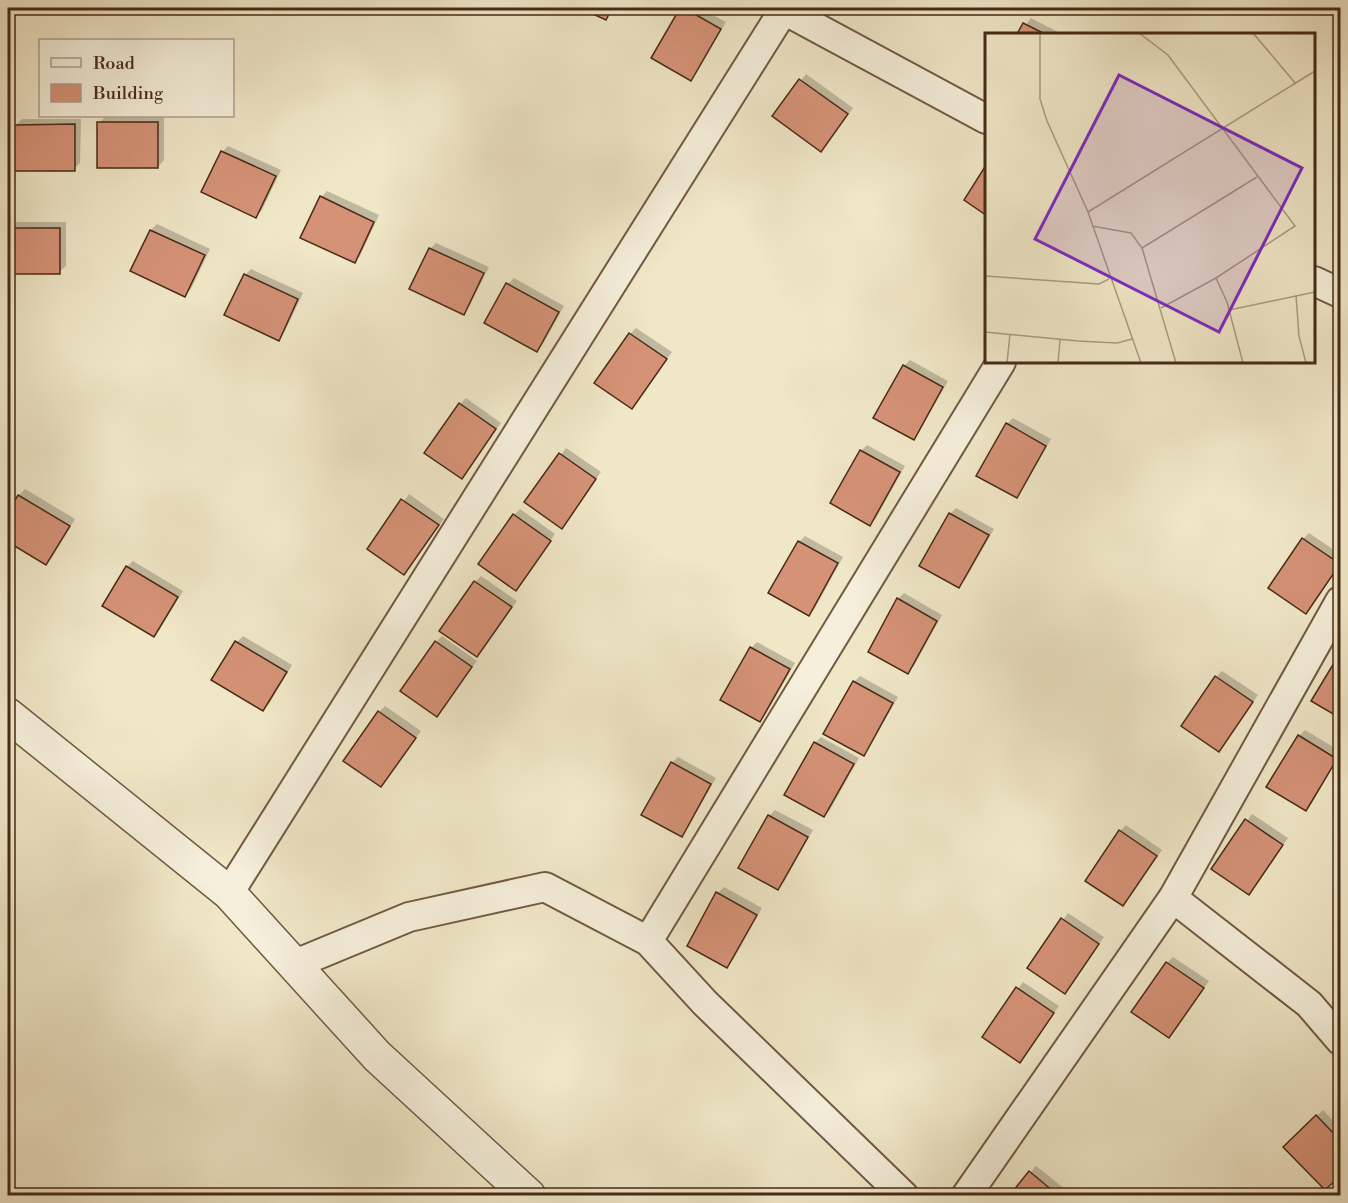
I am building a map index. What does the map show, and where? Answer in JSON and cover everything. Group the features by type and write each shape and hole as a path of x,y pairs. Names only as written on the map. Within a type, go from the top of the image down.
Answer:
{"street":[{"path":"229,893 783,8 985,118"},
{"path":"1315,281 1341,293"},
{"path":"648,941 1000,363"},
{"path":"966,1196 1173,898 1341,601"},
{"path":"8,715 229,893 377,1056 529,1196"},
{"path":"293,965 409,917 545,887 648,941 705,1003 904,1196"},
{"path":"1173,898 1309,1004 1341,1040"}],"building":[{"path":"580,8 612,8 606,20"},
{"path":"680,8 684,8 721,29 691,81 651,58"},
{"path":"1023,23 1043,33 1018,33"},
{"path":"799,79 848,114 821,152 772,116"},
{"path":"97,122 158,122 158,168 97,168"},
{"path":"75,124 75,171 14,171 14,125"},
{"path":"221,151 276,176 256,218 201,192"},
{"path":"985,167 985,214 964,200"},
{"path":"320,196 374,222 355,263 300,238"},
{"path":"8,228 60,228 60,274 8,274"},
{"path":"150,230 205,255 185,297 130,271"},
{"path":"429,248 484,273 464,315 409,289"},
{"path":"244,274 298,299 279,341 224,315"},
{"path":"506,283 559,312 537,352 484,323"},
{"path":"629,333 667,359 632,409 594,383"},
{"path":"903,365 943,387 914,440 873,418"},
{"path":"459,403 496,429 462,479 424,453"},
{"path":"1006,423 1046,446 1017,498 976,476"},
{"path":"860,450 900,472 870,526 830,503"},
{"path":"559,453 596,479 562,529 524,502"},
{"path":"18,495 70,526 46,565 8,542 8,512"},
{"path":"401,499 439,525 404,575 367,549"},
{"path":"949,513 989,535 959,588 919,566"},
{"path":"513,514 551,541 516,591 478,564"},
{"path":"1302,538 1340,564 1306,614 1268,588"},
{"path":"798,541 838,563 809,616 768,593"},
{"path":"126,566 178,597 154,637 102,606"},
{"path":"474,581 512,607 477,657 439,631"},
{"path":"897,598 937,621 908,674 868,652"},
{"path":"235,641 287,672 263,711 211,680"},
{"path":"435,641 472,667 437,717 400,691"},
{"path":"750,647 790,669 760,722 720,700"},
{"path":"1340,653 1340,718 1311,701"},
{"path":"1215,676 1253,702 1219,752 1181,726"},
{"path":"853,681 893,703 864,756 823,734"},
{"path":"378,711 416,738 381,787 343,761"},
{"path":"1298,735 1337,759 1306,811 1266,787"},
{"path":"814,742 854,764 824,817 784,795"},
{"path":"671,762 711,784 682,837 641,815"},
{"path":"768,815 808,837 778,890 738,868"},
{"path":"1245,819 1283,845 1249,895 1211,869"},
{"path":"1119,830 1157,856 1123,906 1085,881"},
{"path":"716,892 757,915 727,968 687,946"},
{"path":"1061,918 1099,944 1065,994 1027,968"},
{"path":"1166,962 1204,988 1169,1038 1131,1012"},
{"path":"1016,987 1054,1013 1020,1063 982,1037"},
{"path":"1316,1115 1340,1140 1340,1176 1325,1190 1283,1147"},
{"path":"1029,1171 1059,1196 1009,1196"}]}
